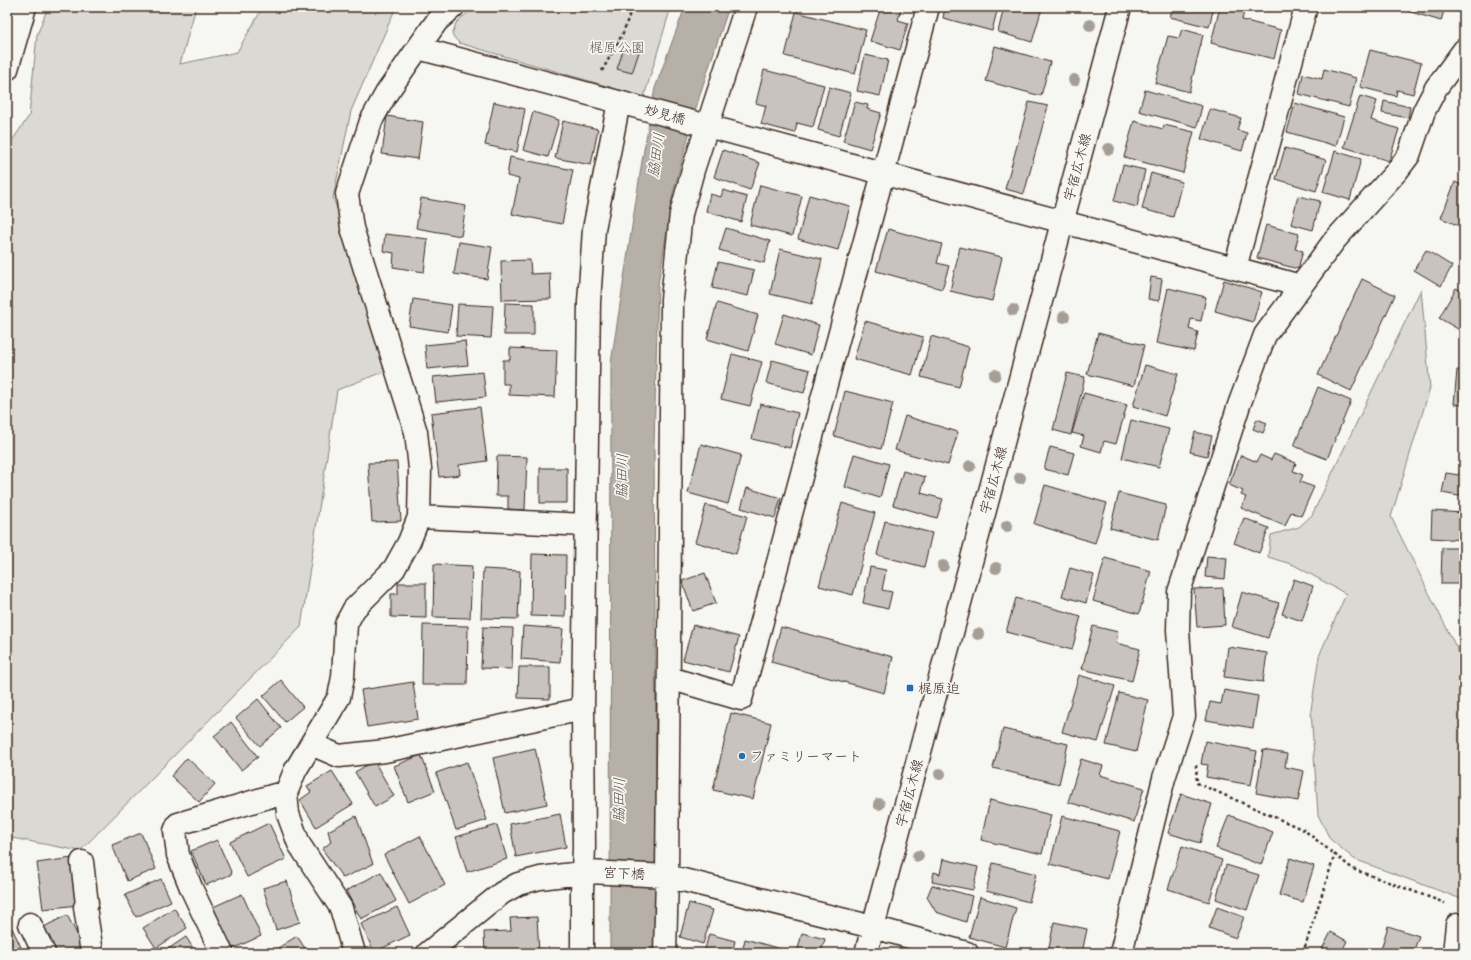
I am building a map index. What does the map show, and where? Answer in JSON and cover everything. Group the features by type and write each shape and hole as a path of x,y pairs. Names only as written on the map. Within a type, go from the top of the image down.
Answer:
{"street":[{"path":"7,68 25,7"},
{"path":"354,953 341,908 300,844 288,814 286,793 295,771 340,697 343,677 346,624 354,609 394,569 409,542 419,517 420,469 416,432 352,228 347,194 371,121 386,94 437,21 452,7"},
{"path":"665,953 663,876 669,678 672,299 681,214 694,170 703,125 746,7"},
{"path":"669,678 741,698 928,7"},
{"name":"宇宿広木線","path":"866,953 1120,7"},
{"path":"1235,268 1306,7"},
{"name":"妙見橋","path":"418,48 1301,286"},
{"path":"1121,953 1164,778 1184,716 1178,630 1179,592 1239,405 1265,335 1334,241 1397,171 1409,155 1424,111 1436,88 1464,50"},
{"path":"582,953 586,872 583,709 589,302 594,229 625,104"},
{"path":"419,517 586,525"},
{"path":"311,744 339,756 385,751 583,709"},
{"path":"222,953 192,890 178,855 175,831 178,824 286,793"},
{"path":"82,862 87,904 85,907 92,953"},
{"name":"宮下橋","path":"428,953 502,893 518,884 540,878 586,872 663,876 873,927 967,953"},
{"path":"30,924 44,953"},
{"path":"1454,953 1457,925"}],"path":[{"path":"594,95 601,74 623,33 631,10 636,7"},
{"path":"1196,761 1197,783 1304,830 1353,869 1449,905 1457,925"},
{"path":"1303,953 1334,854"}],"green space":[{"path":"48,7 196,7 180,64 237,52 263,7 396,7 351,111 333,198 345,229 385,371 337,390 301,627 80,851 7,837 7,148 29,116 37,35"},
{"name":"梶原公園","path":"474,7 671,7 644,97 459,43 452,35 456,23"},
{"path":"1421,289 1430,388 1391,517 1461,657 1464,658 1464,900 1354,859 1330,839 1318,815 1311,710 1319,656 1346,594 1294,565 1268,557 1271,535 1299,527 1312,515"}],"water":[{"name":"脇田川","path":"685,7 729,7 700,94 673,193 658,285 654,447 657,953 610,953 611,363 642,161 655,88"}],"building":[{"path":"881,7 896,7 901,9 898,20 908,23 900,50 870,41"},
{"path":"945,7 998,7 992,31 943,18"},
{"path":"1004,7 1042,8 1032,42 998,32"},
{"path":"1173,7 1214,7 1209,27 1170,17"},
{"path":"1220,7 1245,7 1242,20 1281,30 1274,59 1211,43"},
{"path":"1394,7 1445,7 1441,21"},
{"path":"796,12 866,30 855,74 785,56"},
{"path":"1182,29 1203,35 1189,92 1155,83 1168,36 1179,38"},
{"path":"995,46 1050,62 1041,96 986,81"},
{"path":"624,48 639,52 632,73 617,69"},
{"path":"1370,50 1421,63 1413,94 1397,90 1396,96 1360,87"},
{"path":"865,55 888,60 880,96 857,91"},
{"path":"1324,69 1356,78 1349,107 1299,94 1303,74 1322,79"},
{"path":"764,70 824,85 813,127 797,123 795,133 761,124 766,106 756,103"},
{"path":"829,87 851,93 839,136 818,130"},
{"path":"1145,90 1202,106 1197,127 1139,111"},
{"path":"1360,96 1377,101 1371,120 1399,129 1389,161 1344,147"},
{"path":"1384,101 1410,107 1408,118 1382,113"},
{"path":"494,102 525,109 517,152 485,145"},
{"path":"855,102 868,105 867,109 881,113 870,149 843,141"},
{"path":"1029,102 1048,106 1024,194 1005,189"},
{"path":"1295,103 1344,117 1336,146 1287,132"},
{"path":"1210,109 1241,118 1237,130 1247,133 1242,151 1201,139"},
{"path":"533,112 559,120 548,157 523,150"},
{"path":"387,116 423,122 418,159 382,154"},
{"path":"563,121 598,129 591,165 555,158"},
{"path":"1134,121 1163,129 1164,125 1194,132 1183,173 1124,157"},
{"path":"1285,148 1326,160 1316,191 1276,179"},
{"path":"723,150 760,163 750,190 714,177"},
{"path":"1335,151 1361,159 1350,200 1323,192"},
{"path":"510,157 573,170 562,224 512,214 519,179 507,176"},
{"path":"1123,165 1145,170 1137,207 1114,201"},
{"path":"1151,173 1182,182 1173,217 1142,209"},
{"path":"1455,182 1464,186 1464,228 1441,218"},
{"path":"760,185 802,196 792,236 750,225"},
{"path":"723,190 747,197 741,222 706,211 710,194 721,197"},
{"path":"809,195 850,206 838,250 798,239"},
{"path":"1298,196 1320,201 1313,230 1291,224"},
{"path":"421,198 466,206 461,236 416,228"},
{"path":"1266,225 1299,234 1295,249 1303,251 1298,269 1257,258"},
{"path":"726,228 770,241 764,263 719,250"},
{"path":"888,229 942,244 937,263 949,266 942,289 876,271"},
{"path":"385,234 428,239 424,272 393,267 394,253 383,251"},
{"path":"459,242 492,247 487,279 454,274"},
{"path":"960,247 1002,257 992,301 950,291"},
{"path":"780,249 822,259 812,304 770,294"},
{"path":"1426,250 1452,266 1441,286 1414,270"},
{"path":"530,260 531,274 550,273 551,299 502,300 501,261"},
{"path":"718,262 754,270 748,296 712,288"},
{"path":"1151,277 1162,279 1159,301 1148,299"},
{"path":"1362,279 1395,295 1351,391 1318,375"},
{"path":"1224,280 1262,292 1253,322 1215,311"},
{"path":"1168,288 1206,297 1201,321 1191,319 1189,329 1198,332 1194,351 1156,343"},
{"path":"1456,288 1464,292 1463,332 1439,318"},
{"path":"413,299 452,305 448,332 409,326"},
{"path":"505,303 534,304 534,335 504,335"},
{"path":"717,303 758,315 748,351 707,339"},
{"path":"458,304 493,306 491,338 456,336"},
{"path":"784,314 819,325 811,355 775,344"},
{"path":"865,321 923,337 912,375 854,359"},
{"path":"1098,333 1144,345 1134,386 1087,374"},
{"path":"931,336 969,347 959,387 921,377"},
{"path":"465,341 468,365 427,369 425,345"},
{"path":"510,348 557,350 555,397 509,395 509,384 503,384 503,360 510,360"},
{"path":"732,354 762,362 750,406 721,399"},
{"path":"772,360 810,370 804,393 766,383"},
{"path":"1145,365 1178,374 1165,416 1133,406"},
{"path":"1457,370 1464,370 1464,405 1454,404"},
{"path":"483,372 486,397 436,402 433,377"},
{"path":"1067,373 1085,377 1071,435 1053,430"},
{"path":"1318,387 1351,401 1327,459 1294,446"},
{"path":"845,391 893,403 881,449 834,436"},
{"path":"1084,393 1127,405 1116,444 1104,441 1101,452 1081,446 1084,436 1072,433"},
{"path":"760,404 798,413 790,448 752,439"},
{"path":"480,407 487,461 459,465 460,475 439,477 431,413"},
{"path":"905,416 958,432 948,465 895,450"},
{"path":"1257,419 1267,423 1263,433 1253,429"},
{"path":"1131,420 1169,429 1159,467 1122,458"},
{"path":"1195,432 1212,436 1207,456 1190,452"},
{"path":"701,444 741,455 728,504 688,493"},
{"path":"1050,447 1074,453 1068,475 1044,469"},
{"path":"854,454 889,464 880,498 845,487"},
{"path":"1274,454 1296,463 1293,471 1303,475 1300,482 1314,487 1301,516 1291,512 1285,526 1241,508 1246,497 1241,495 1243,491 1229,485 1241,455 1257,462 1260,455 1271,460"},
{"path":"497,456 527,457 525,510 508,509 508,496 496,496"},
{"path":"1463,456 1464,497 1442,493 1446,473 1459,475"},
{"path":"397,462 401,521 372,522 368,463"},
{"path":"540,468 567,468 567,503 540,503"},
{"path":"903,471 925,477 921,493 943,499 937,518 893,505"},
{"path":"1045,485 1107,503 1095,543 1034,524"},
{"path":"747,488 781,498 775,518 741,508"},
{"path":"1119,493 1166,505 1158,540 1110,528"},
{"path":"842,503 875,513 853,595 819,586"},
{"path":"706,505 747,516 736,554 695,542"},
{"path":"1432,511 1464,513 1464,540 1431,538"},
{"path":"1244,518 1269,528 1259,553 1234,543"},
{"path":"885,521 932,533 924,567 877,555"},
{"path":"1442,548 1464,548 1464,584 1441,584"},
{"path":"532,554 566,555 565,617 531,616"},
{"path":"1207,556 1227,558 1225,579 1205,577"},
{"path":"1105,558 1151,571 1139,614 1093,601"},
{"path":"434,564 472,566 470,618 433,617"},
{"path":"870,567 886,570 882,590 892,592 888,609 863,603"},
{"path":"1070,568 1094,575 1086,603 1062,596"},
{"path":"483,569 520,571 518,619 481,618"},
{"path":"705,573 716,603 693,611 682,581"},
{"path":"1294,579 1313,586 1302,621 1282,614"},
{"path":"398,583 426,583 426,618 391,617 391,594 398,594"},
{"path":"1223,588 1225,625 1197,627 1194,589"},
{"path":"1242,592 1279,603 1268,638 1232,627"},
{"path":"1016,598 1081,616 1072,650 1006,632"},
{"path":"423,625 468,626 467,685 422,685"},
{"path":"693,625 739,637 729,672 683,660"},
{"path":"523,626 563,629 560,662 521,659"},
{"path":"1093,626 1118,632 1116,643 1140,649 1132,681 1082,669"},
{"path":"483,627 513,628 512,669 481,668"},
{"path":"781,627 893,657 884,693 771,662"},
{"path":"1228,647 1267,653 1263,682 1224,677"},
{"path":"519,667 550,667 550,699 518,698"},
{"path":"1079,675 1115,686 1098,742 1062,732"},
{"path":"281,680 303,707 285,722 263,696"},
{"path":"413,682 418,719 367,727 361,690"},
{"path":"1224,690 1258,696 1253,728 1206,720 1210,702 1221,704"},
{"path":"1119,693 1148,700 1136,752 1106,745"},
{"path":"258,699 281,728 260,746 236,718"},
{"name":"ファミリーマート","path":"731,713 771,723 753,799 713,790"},
{"path":"231,722 258,757 241,770 214,736"},
{"path":"1003,729 1068,744 1059,784 993,768"},
{"path":"1205,741 1257,751 1251,785 1206,777 1208,765 1201,764"},
{"path":"535,748 547,804 505,813 493,758"},
{"path":"1263,750 1287,754 1285,767 1304,771 1298,801 1256,793"},
{"path":"421,755 435,791 408,802 394,766"},
{"path":"187,758 215,784 199,802 171,776"},
{"path":"1081,759 1103,766 1100,775 1144,788 1134,822 1068,802"},
{"path":"374,761 394,796 375,807 355,772"},
{"path":"467,762 487,820 456,830 436,773"},
{"path":"332,771 353,804 316,827 300,800 311,792 307,786"},
{"path":"1181,794 1212,804 1200,843 1168,833"},
{"path":"990,800 1051,815 1042,854 981,840"},
{"path":"560,814 566,847 516,857 510,824"},
{"path":"1229,815 1273,832 1261,865 1216,848"},
{"path":"356,816 373,864 343,878 322,849 331,842 328,831"},
{"path":"1062,816 1120,831 1108,879 1050,864"},
{"path":"269,823 286,859 247,877 230,842"},
{"path":"497,825 507,859 467,872 456,837"},
{"path":"141,833 156,869 127,881 112,845"},
{"path":"420,836 445,885 409,904 384,855"},
{"path":"217,840 232,874 206,885 191,851"},
{"path":"1182,846 1222,860 1209,902 1168,889"},
{"path":"72,858 78,905 43,909 37,863"},
{"path":"1290,858 1314,866 1303,902 1279,895"},
{"path":"943,859 978,867 973,890 932,882 934,872 940,874"},
{"path":"993,863 1036,874 1029,902 986,891"},
{"path":"1226,865 1259,875 1247,910 1216,899"},
{"path":"381,872 396,901 361,919 346,891"},
{"path":"161,879 171,901 136,917 125,895"},
{"path":"287,881 300,922 276,930 263,888"},
{"path":"932,885 972,896 966,922 936,912 927,897"},
{"path":"242,894 261,936 232,949 213,907"},
{"path":"980,897 1016,908 1005,947 969,937"},
{"path":"689,903 713,910 703,944 680,937"},
{"path":"397,907 410,935 374,952 361,924"},
{"path":"1217,907 1244,917 1236,938 1209,928"},
{"path":"174,908 187,928 156,948 143,928"},
{"path":"67,915 87,953 50,953 38,930"},
{"path":"537,917 539,953 485,953 484,932 511,931 510,918"},
{"path":"1054,922 1087,929 1082,953 1048,953"},
{"path":"1388,926 1419,936 1413,953 1380,953"},
{"path":"12,928 21,947 7,953 7,930"},
{"path":"1331,932 1347,941 1341,953 1320,953"},
{"path":"802,933 825,939 821,953 797,953"},
{"path":"709,934 735,941 732,953 704,953"},
{"path":"297,936 308,953 270,953"},
{"path":"186,937 196,953 170,953 168,949"},
{"path":"745,939 795,953 742,953"},
{"path":"1179,948 1193,953 1177,953"}],"place":[{"name":"梶原迫","path":"910,688"},
{"name":"ファミリーマート","path":"742,756"}]}
